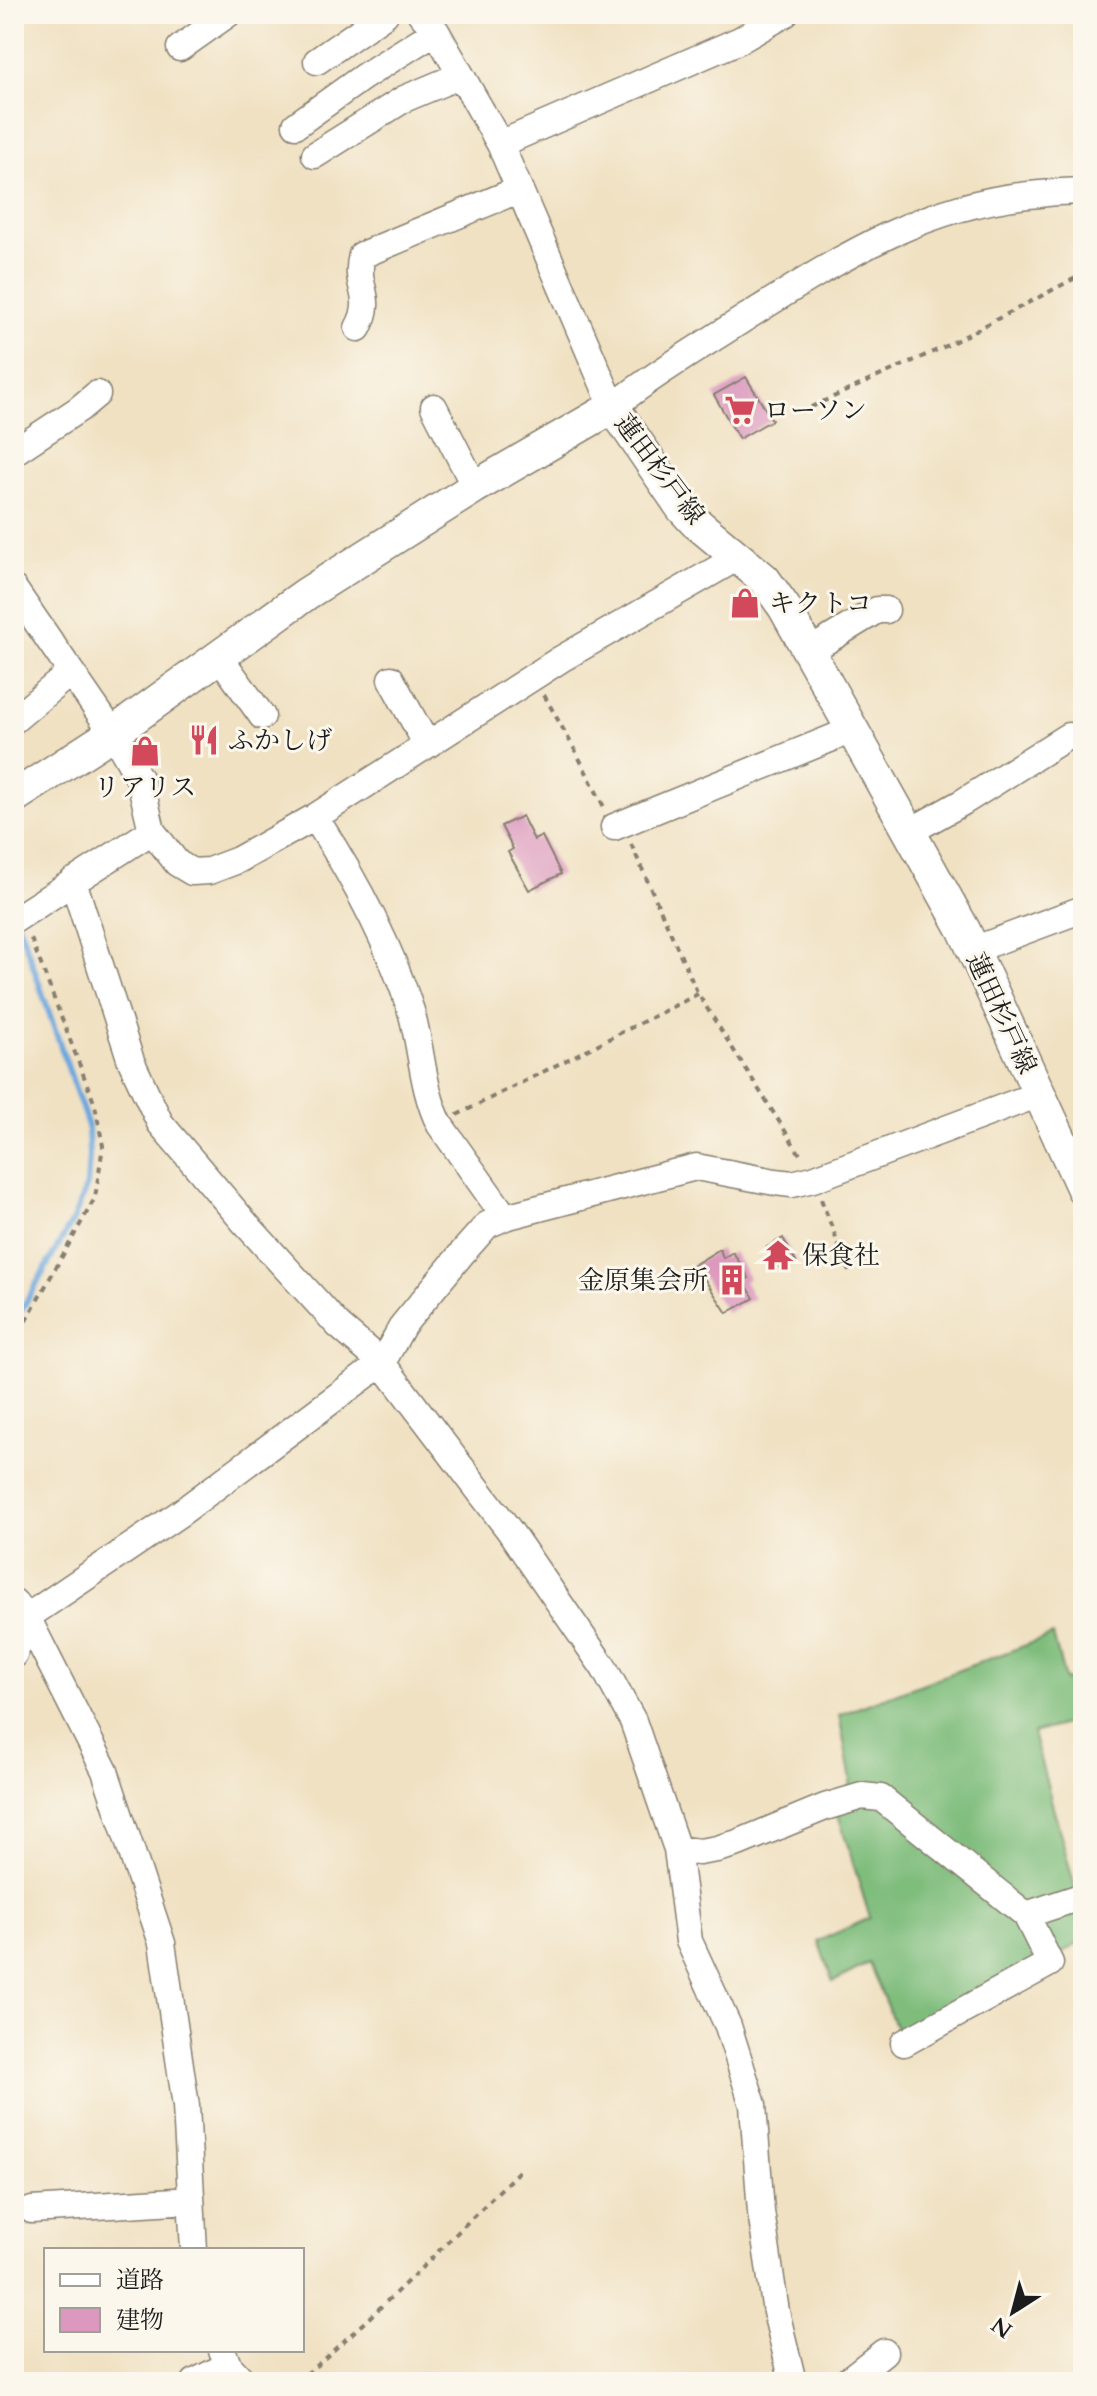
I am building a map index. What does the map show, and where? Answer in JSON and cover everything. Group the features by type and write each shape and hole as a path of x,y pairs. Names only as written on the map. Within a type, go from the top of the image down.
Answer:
{"main road":[{"name":"蓮田杉戸線","path":"14,797 113,733 306,594 475,487 613,407 682,508 764,579 784,607 973,950 1081,1180"}],"street":[{"path":"317,61 385,14"},
{"path":"500,144 740,40 785,14"},
{"path":"180,48 226,15"},
{"path":"296,125 363,77 429,23 500,144 613,407 644,382 834,263 915,222 1015,195 1083,192"},
{"path":"315,155 404,99 461,75"},
{"path":"358,328 367,307 358,271 362,255 518,190"},
{"path":"14,452 97,394"},
{"path":"434,407 475,487"},
{"path":"14,589 113,733 140,780 152,831 177,863 192,872 209,871 238,860 315,817 533,677 740,556"},
{"path":"808,652 877,610 886,610"},
{"path":"219,656 262,716"},
{"path":"14,720 71,672"},
{"path":"391,679 427,745"},
{"path":"618,826 852,730"},
{"path":"909,832 1068,736"},
{"path":"315,817 366,903 404,989 432,1109 505,1217"},
{"path":"18,918 152,831"},
{"path":"73,881 131,1061 160,1123 338,1325 382,1363 509,1530 604,1668 633,1721 677,1849 689,1941 728,2026 753,2105 761,2212 771,2284 793,2382"},
{"path":"973,950 1083,909"},
{"path":"20,1610 179,1514 382,1363 403,1325 487,1225 505,1217 696,1167 792,1184 813,1179 1039,1094"},
{"path":"14,1655 20,1610"},
{"path":"20,1610 105,1771 162,1943 186,2106 194,2248"},
{"path":"677,1849 699,1852 717,1849 825,1807 862,1796 881,1798 1026,1915 1050,1963 904,2043"},
{"path":"1026,1915 1083,1896"},
{"path":"32,2210 191,2200"},
{"path":"846,2382 884,2352"},
{"path":"195,2382 231,2366"}],"path":[{"path":"800,412 946,346 1083,274"},
{"path":"533,677 618,826 698,994 791,1139 813,1179 849,1272"},
{"path":"14,1342 95,1198 103,1146 95,1105 18,918"},
{"path":"440,1125 698,994"},
{"path":"297,2382 421,2269 519,2171"}],"green space":[{"path":"1053,1635 1065,1680 1083,1677 1083,1719 1033,1733 1083,1917 1083,1941 901,2040 869,1963 833,1982 818,1941 870,1918 838,1814 851,1780 839,1715"}],"building":[{"path":"746,377 772,420 739,439 714,395"},
{"path":"522,816 534,840 542,836 561,874 529,890 508,852 513,849 501,826"},
{"name":"保食社","path":"783,1238 796,1262 781,1270 767,1247"},
{"name":"金原集会所","path":"720,1249 723,1258 733,1252 749,1278 744,1281 754,1298 727,1313 692,1266"}],"waterway":[{"path":"14,1323 73,1220 87,1185 89,1156 88,1126 19,925"}],"place":[{"name":"ローソン","path":"740,410"},
{"name":"キクトコ","path":"745,603"},
{"name":"ふかしげ","path":"204,740"},
{"name":"リアリス","path":"145,751"},
{"name":"保食社","path":"778,1255"},
{"name":"金原集会所","path":"732,1280"}]}
